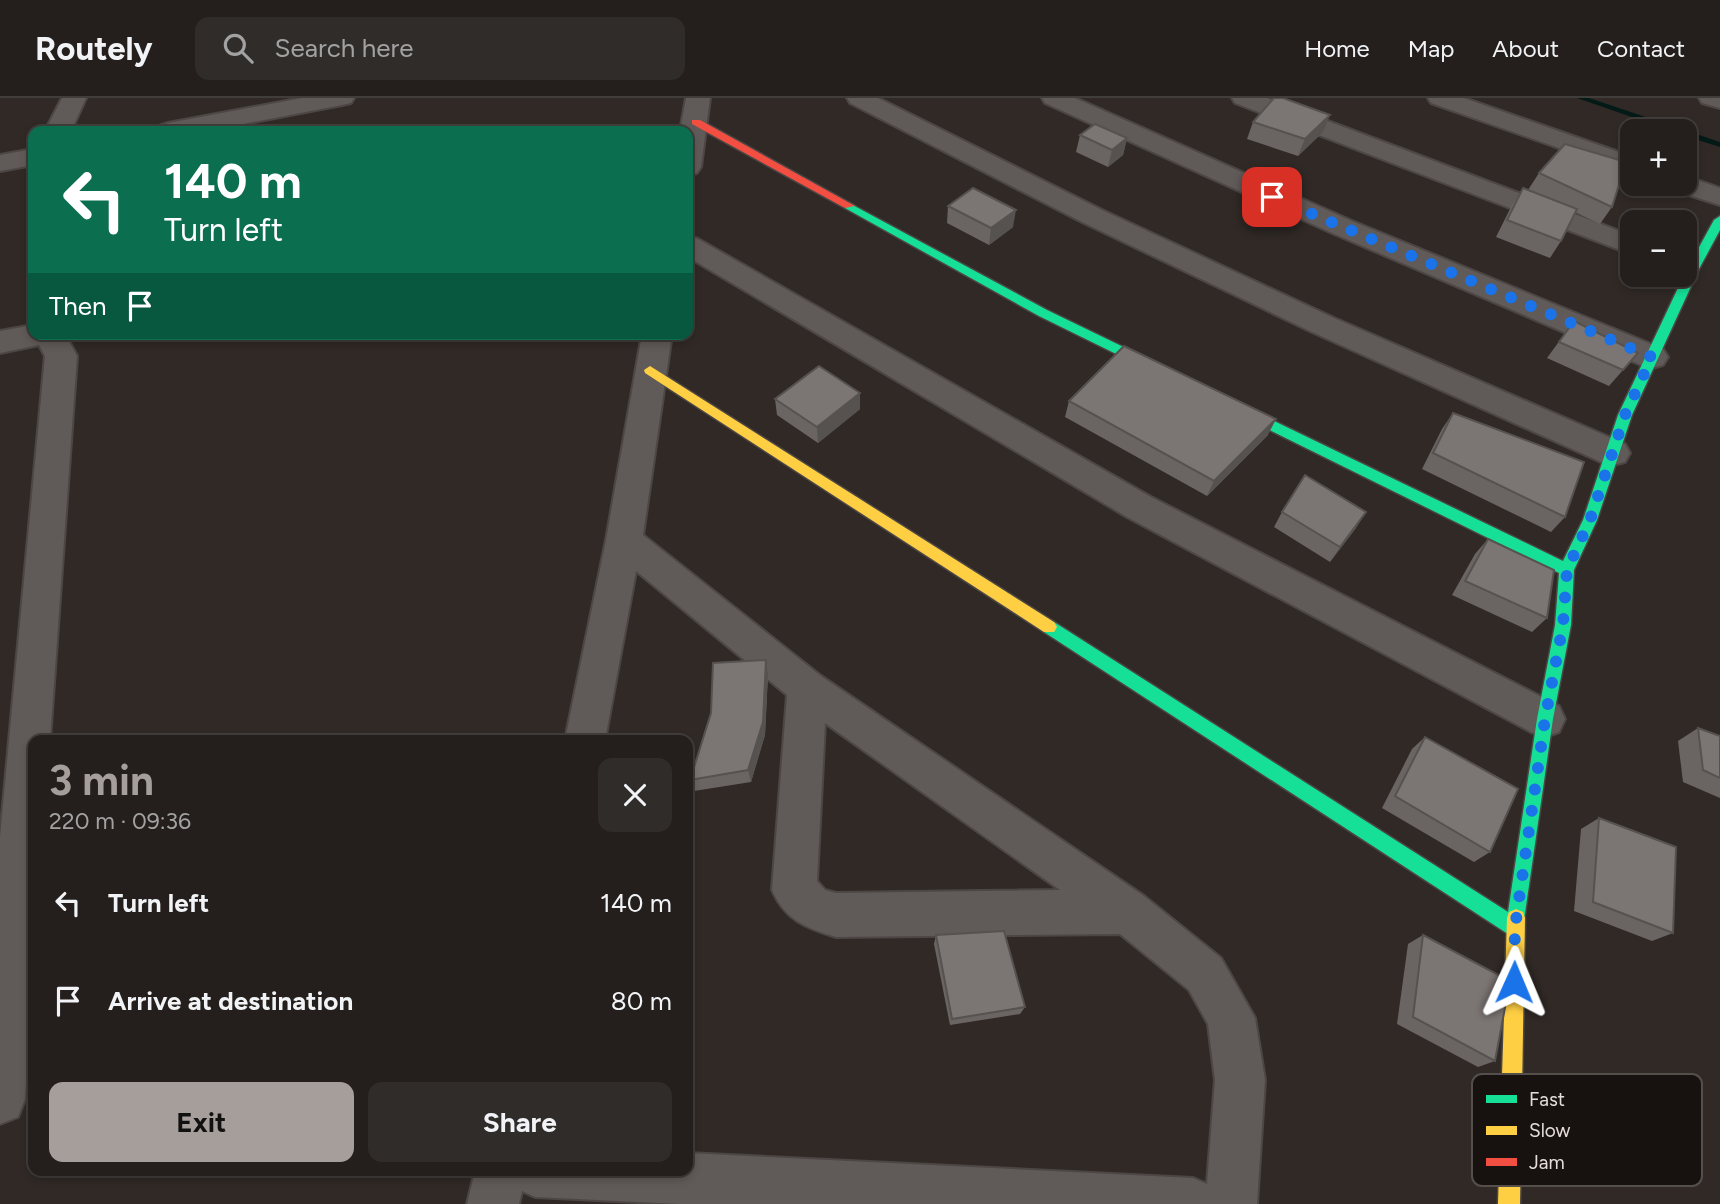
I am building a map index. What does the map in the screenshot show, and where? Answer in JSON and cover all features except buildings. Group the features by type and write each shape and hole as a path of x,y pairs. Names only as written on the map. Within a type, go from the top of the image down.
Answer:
{"street":[{"path":"60,126 74,98"},
{"path":"194,126 342,98"},
{"path":"859,98 1092,216 1311,319 1613,453"},
{"path":"1055,98 1342,228 1652,357"},
{"path":"1244,98 1620,241"},
{"path":"1440,98 1620,161"},
{"path":"1711,98 1720,101"},
{"path":"693,135 697,110 1043,313 1180,380"},
{"path":"0,163 28,158"},
{"path":"1697,189 1720,197"},
{"path":"1697,255 1720,220"},
{"path":"693,248 1139,506 1545,719"},
{"path":"1512,1074 1515,927 1545,719 1563,625 1567,570 1590,520 1625,415 1681,287"},
{"path":"0,341 28,336"},
{"path":"30,735 61,356 52,340"},
{"path":"586,735 624,540 656,340"},
{"path":"650,370 1515,927"},
{"path":"1217,398 1567,570"},
{"path":"624,540 807,688 1128,912 1205,974 1231,1018 1240,1080 1231,1204"},
{"path":"807,688 794,890 811,908 836,915 1128,912"},
{"path":"0,1099 28,758"},
{"path":"493,1204 500,1176"},
{"path":"635,1176 1193,1204"},
{"path":"1509,1186 1509,1204"}],"waterway":[{"path":"1581,98 1643,119"},
{"path":"1697,137 1720,145"}],"traffic: fast":[{"path":"849,206 1043,313 1166,373"},
{"path":"1516,918 1545,719 1563,625 1567,570 1590,520 1625,415 1693,269 1720,220"},
{"path":"1226,403 1567,570"},
{"path":"1049,627 1515,927"}],"traffic: slow":[{"path":"650,370 1049,627"},
{"path":"1512,1074 1516,918"},
{"path":"1509,1186 1509,1204"}],"traffic: jam":[{"path":"696,122 849,206"}],"route":[{"path":"1272,197 1652,357 1625,415 1590,520 1567,570 1563,625 1545,719 1515,927 1514,982"}]}
